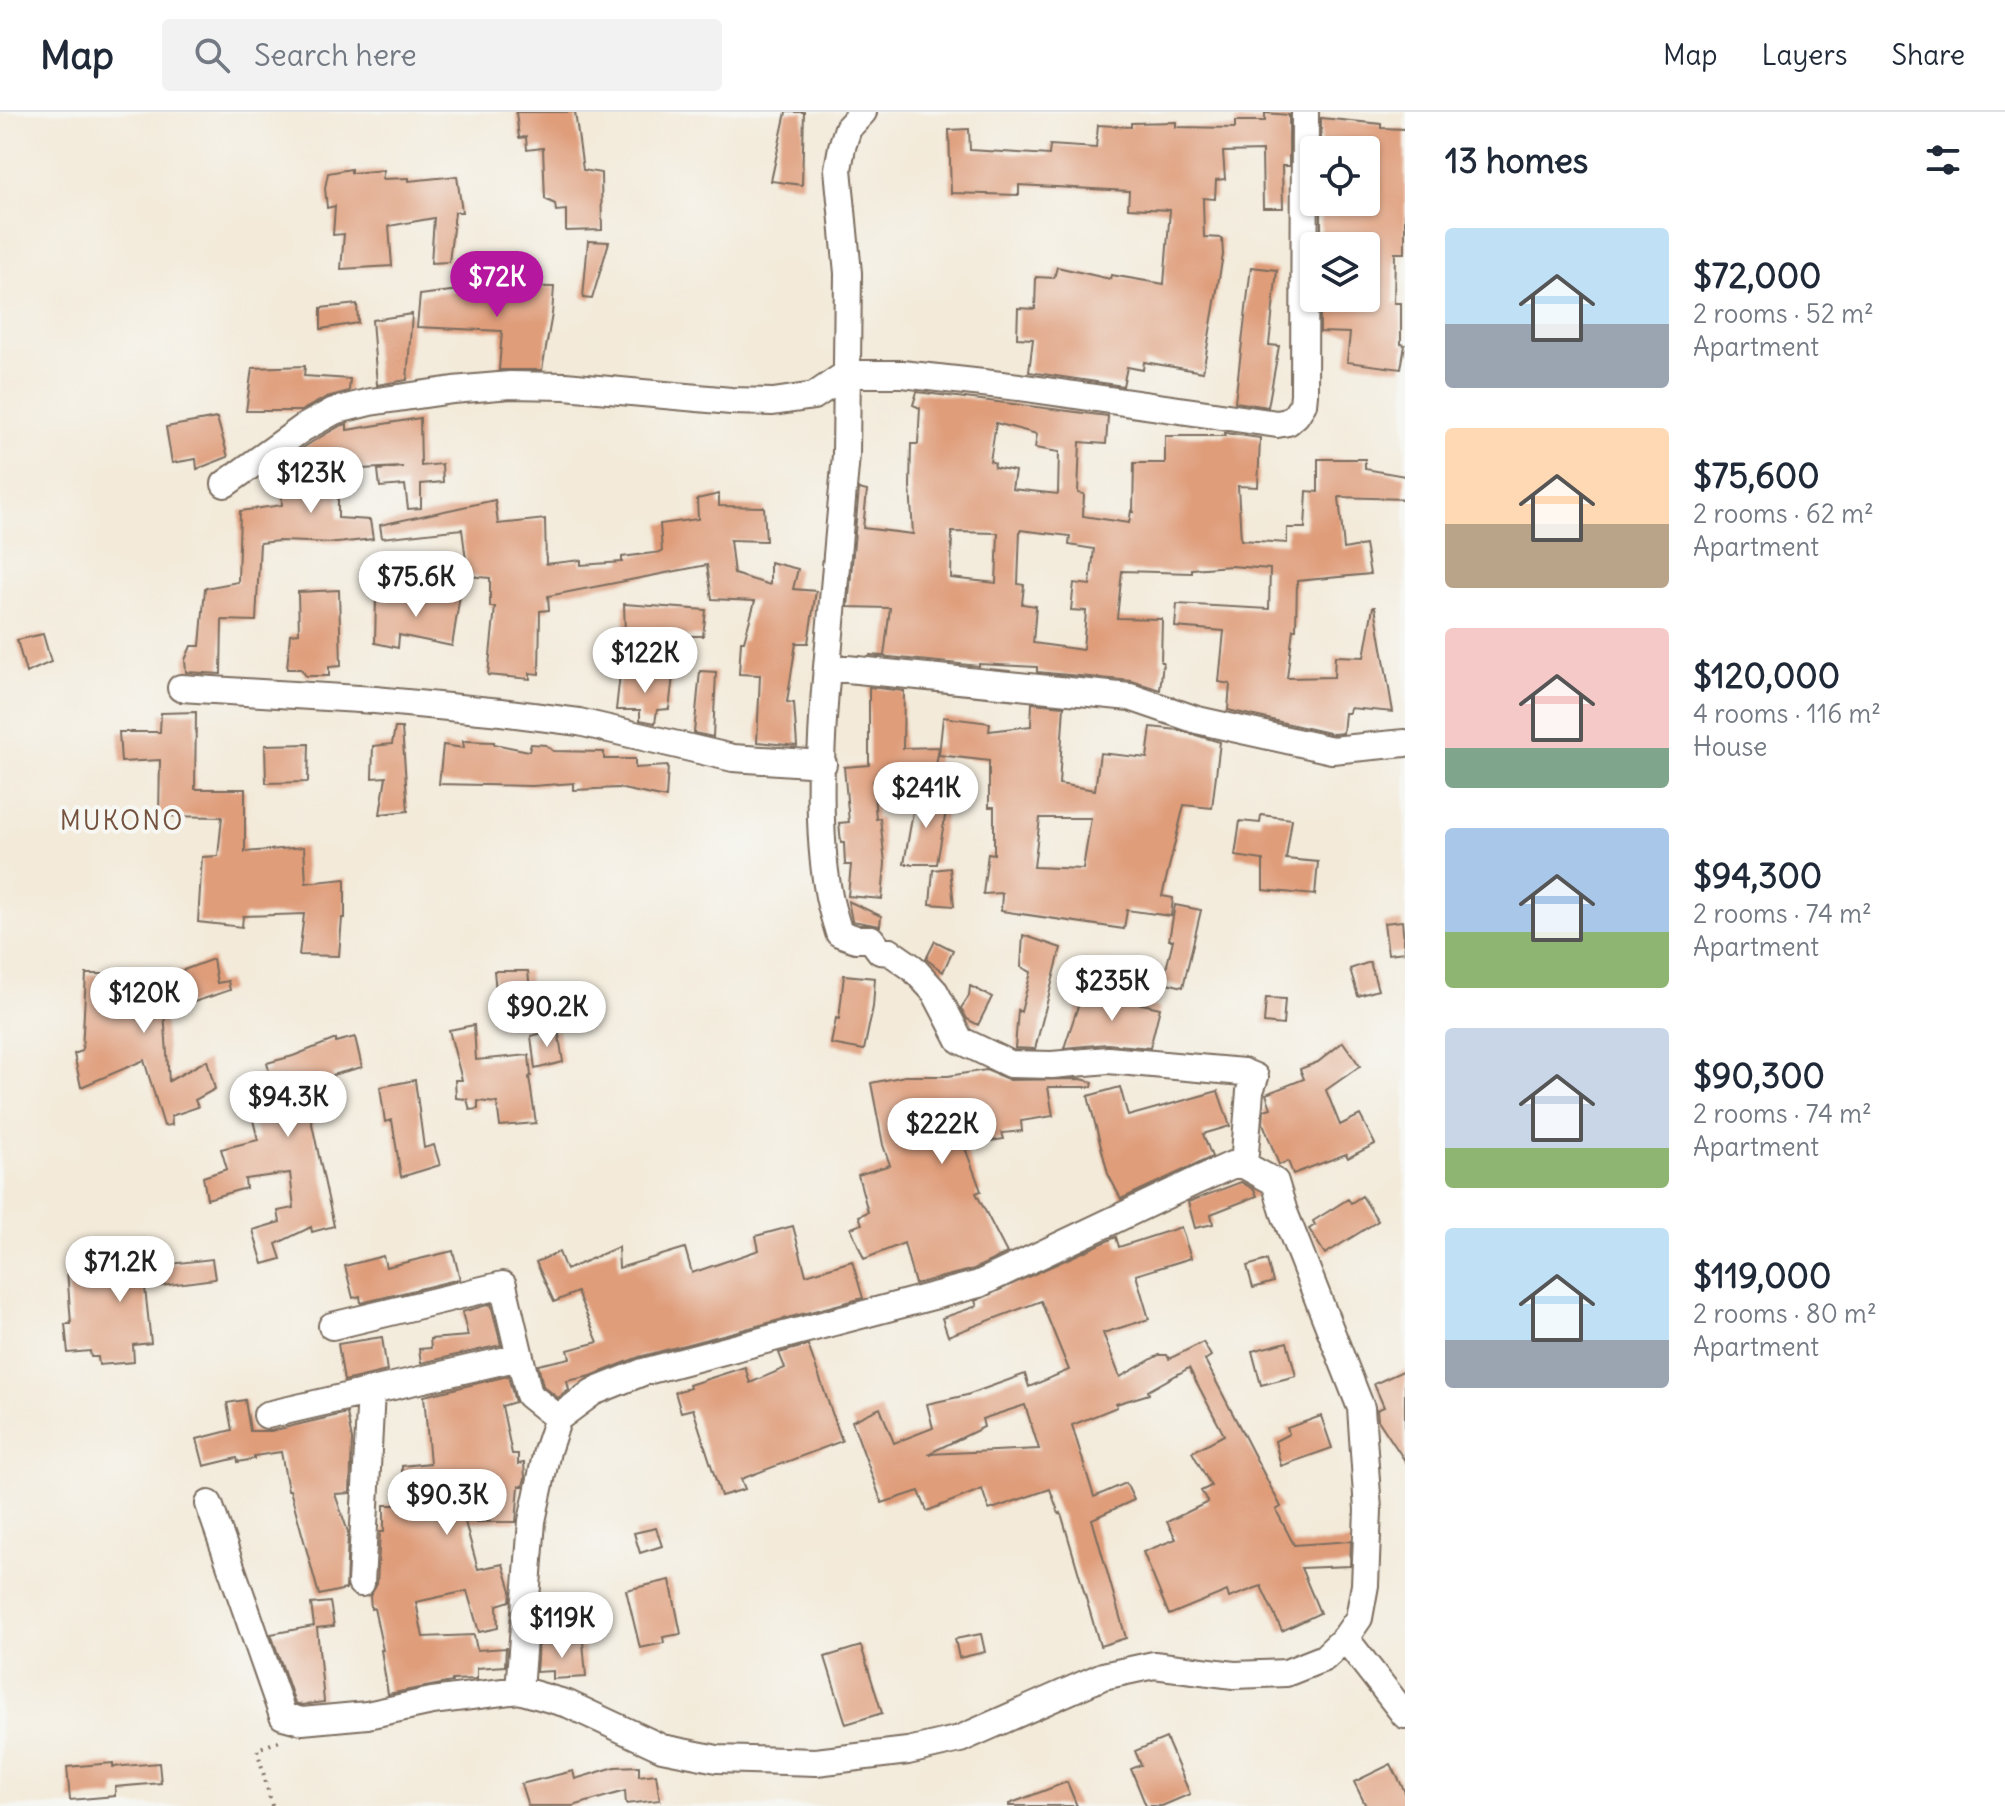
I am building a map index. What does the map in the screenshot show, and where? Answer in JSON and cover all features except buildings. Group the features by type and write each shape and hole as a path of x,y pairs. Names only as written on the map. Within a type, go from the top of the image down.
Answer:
{"street":[{"path":"863,112 848,128 838,169 848,273 846,455 827,667 823,856 827,889 839,933 856,939 871,939 880,951 890,952 913,968 935,992 960,1040 1010,1064 1052,1065 1108,1060 1243,1072 1255,1077 1250,1091 1244,1165"},
{"path":"225,484 303,428 334,411 370,402 510,385 565,386 773,402 814,396 846,374 902,374 1019,387 1239,420 1277,424 1288,422 1303,404 1304,394 1305,112"},
{"path":"827,667 1130,697 1197,720 1332,750 1405,743"},
{"path":"181,688 375,700 501,712 579,722 733,758 823,764"},
{"path":"209,1504 283,1716 302,1721 367,1715 432,1701 519,1690 568,1704 662,1748 717,1759 816,1762 908,1751 960,1739 1103,1676 1154,1665 1234,1675 1286,1673 1324,1658 1345,1638 1359,1618 1365,1585 1368,1510 1361,1408 1275,1182 1244,1165 1232,1165 979,1284 643,1372 593,1392 558,1418 547,1451 532,1521 519,1690"},
{"path":"332,1326 503,1285 529,1395 558,1418"},
{"path":"267,1415 520,1357"},
{"path":"361,1583 371,1391"},
{"path":"1345,1638 1405,1715"}],"district":[{"name":"MUKONO","path":"122,821"}]}
